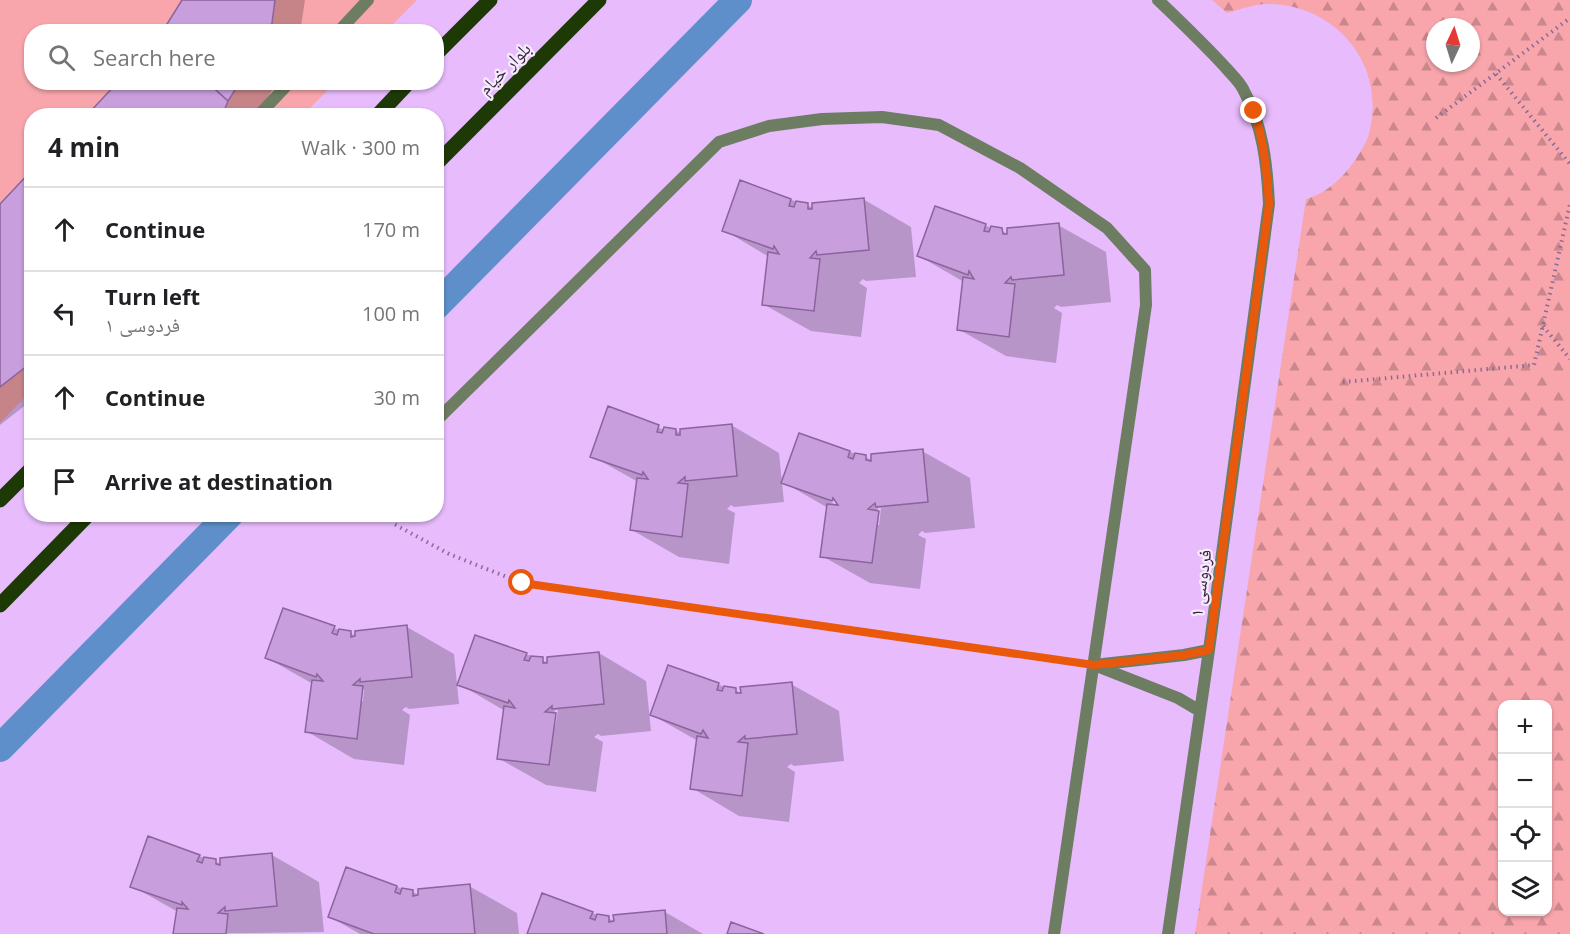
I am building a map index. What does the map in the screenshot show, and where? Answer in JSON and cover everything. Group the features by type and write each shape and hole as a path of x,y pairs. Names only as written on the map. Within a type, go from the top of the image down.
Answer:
{"main road":[{"path":"444,46 490,0"},
{"name":"بلوار خیام","path":"444,156 599,0"},
{"path":"385,108 401,90"},
{"path":"0,500 24,476"},
{"path":"0,605 81,522"}],"street":[{"path":"346,24 368,0"},
{"name":"فردوسی ۱","path":"1158,0 1215,56 1242,87 1254,111 1262,138 1267,163 1269,204 1168,934"},
{"path":"266,108 282,90"},
{"path":"444,413 719,142 769,126 822,119 882,117 939,124 1020,168 1107,228 1145,270 1146,305 1054,934"},
{"path":"1094,665 1209,650"},
{"path":"1094,665 1178,698 1200,711"}],"path":[{"path":"1436,118 1570,18"},
{"path":"1496,74 1570,164"},
{"path":"1343,382 1534,365 1570,204"},
{"path":"1543,326 1570,359"},
{"path":"393,522 448,554 522,583 1094,665"}],"green space":[{"path":"0,0 417,0 393,24 24,24 24,90 328,90 310,108 24,108 24,398 0,423"},
{"path":"1212,0 1570,0 1570,934 1195,934 1306,199 1329,188 1353,164 1367,140 1373,111 1371,87 1364,65 1352,45 1336,28 1316,15 1293,7 1267,4 1227,13"}],"building":[{"path":"182,0 275,0 271,24 167,24"},
{"path":"110,90 216,90 228,101 225,108 94,108"},
{"path":"216,90 235,90 228,101"},
{"path":"24,178 24,368 0,387 0,204"},
{"path":"740,180 791,199 789,206 794,207 796,201 808,203 808,209 812,209 812,203 864,198 869,250 817,255 816,251 810,258 820,259 814,311 762,305 768,252 779,254 774,246 773,249 722,231"},
{"path":"935,206 986,224 984,231 989,232 991,226 1002,228 1003,234 1007,234 1007,228 1059,223 1064,275 1012,280 1011,277 1005,283 1015,284 1009,337 957,330 963,277 974,279 969,271 968,275 917,256"},
{"path":"608,406 659,425 657,432 662,433 664,427 676,429 676,435 680,435 680,429 732,424 737,476 685,481 685,477 678,483 688,484 682,537 630,530 637,478 648,479 643,472 642,475 590,457"},
{"path":"799,433 850,451 848,457 853,459 855,453 866,455 866,460 871,461 871,454 923,449 928,502 876,507 875,503 868,509 879,511 872,563 820,557 827,504 838,505 833,498 832,501 781,483"},
{"path":"283,608 335,626 332,633 337,635 339,629 351,631 351,637 355,636 355,631 407,625 412,677 360,682 360,679 353,685 363,686 357,739 305,732 312,680 323,681 317,674 316,677 265,658"},
{"path":"475,635 527,653 524,660 529,661 531,656 543,657 543,663 547,663 547,657 599,652 604,704 552,709 552,706 545,712 556,713 549,765 497,759 504,706 515,708 509,700 508,703 457,685"},
{"path":"668,665 719,683 717,690 722,691 724,686 736,688 736,693 741,693 740,687 792,682 797,734 745,739 745,736 738,742 748,743 742,796 690,789 697,736 708,738 703,730 701,734 650,715"},
{"path":"148,836 200,855 197,861 202,863 204,857 216,859 216,864 220,865 220,858 272,853 277,906 225,911 225,907 218,913 228,914 226,934 173,934 177,908 188,909 182,902 182,905 130,887"},
{"path":"346,867 397,886 395,892 400,894 402,888 413,890 413,896 418,895 418,889 470,884 475,934 374,934 328,917"},
{"path":"542,893 593,912 590,918 595,920 597,914 609,916 609,922 614,921 613,915 665,910 667,934 527,934"},
{"path":"731,922 764,934 727,934"}],"waterway":[{"path":"444,298 738,0"},
{"path":"0,748 222,522"}],"route":[{"path":"522,583 1094,665 1209,650 1269,204 1267,163 1254,111"}]}
